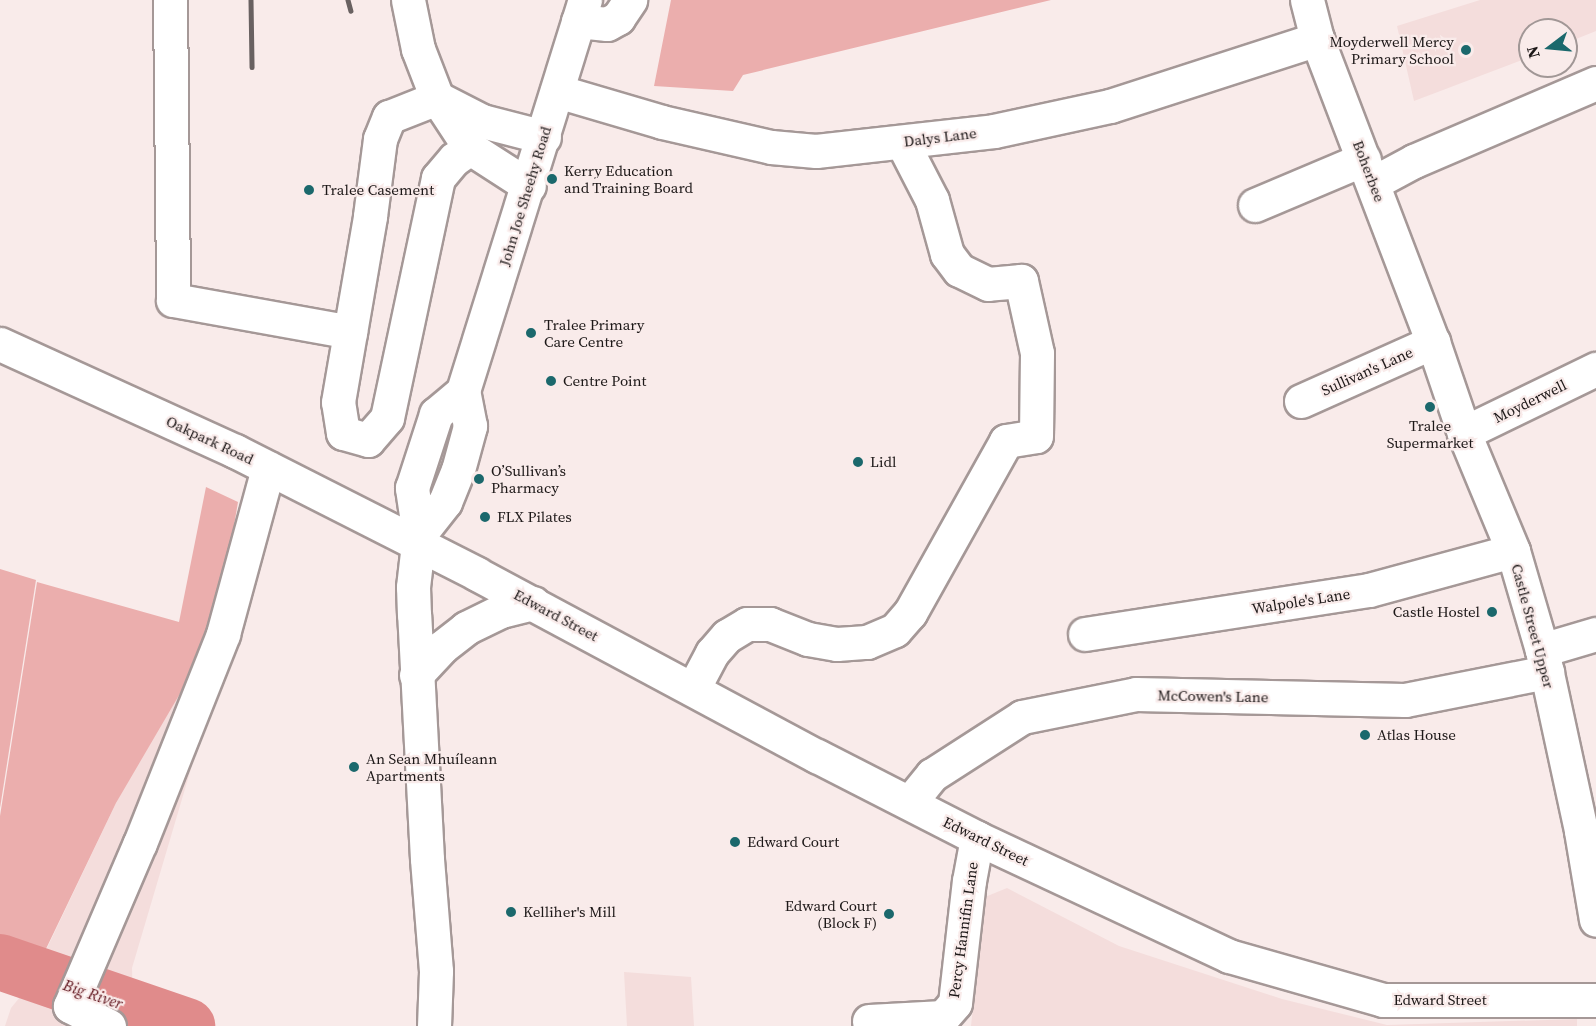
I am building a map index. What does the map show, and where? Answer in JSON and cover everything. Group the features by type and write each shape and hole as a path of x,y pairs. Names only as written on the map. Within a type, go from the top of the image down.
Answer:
{"main road":[{"path":"170,0 173,300 350,332"},
{"path":"408,0 418,49 437,98 470,148 529,186"},
{"path":"582,10 607,24 618,18 630,0"},
{"name":"Boherbee","path":"1307,0 1317,39 1433,342"},
{"name":"John Joe Sheehy Road","path":"418,539 445,502 458,470 470,426 463,391 529,186 582,10"},
{"name":"Dalys Lane","path":"557,90 662,122 771,147 816,151 994,130 1110,106 1317,39"},
{"path":"1255,205 1369,171 1414,161 1596,83"},
{"path":"470,148 454,159 438,178 387,418 368,440 343,433 338,402 380,139 389,117 437,98 483,121 544,137"},
{"path":"693,689 712,653 727,636 747,624 770,624 808,639 837,644 867,642 895,630 910,613 1006,441 1036,436 1037,353 1022,281 988,284 959,270 947,254 932,200 902,142"},
{"name":"Sullivan's Lane","path":"1301,401 1433,342"},
{"name":"Castle Street Upper","path":"1433,342 1464,433 1513,551 1544,661 1581,831 1596,920"},
{"name":"Oakpark Road","path":"0,344 418,539"},
{"name":"Moyderwell","path":"1464,433 1596,369"},
{"path":"109,1026 70,1006 223,634 268,468"},
{"path":"418,539 413,588 416,675 436,970 434,1026"},
{"name":"Edward Street","path":"418,539 693,689 977,838 1229,956 1383,1000 1596,1000"},
{"name":"Walpole's Lane","path":"1085,634 1369,590 1513,551"},
{"path":"416,675 442,647 466,628 501,611 533,603"},
{"name":"McCowen's Lane","path":"910,802 932,775 1022,717 1136,694 1405,700 1544,661 1596,634"},
{"name":"Percy Hannifin Lane","path":"869,1021 943,1017 955,1003 969,881 977,838"},
{"path":"436,970 450,1026"}],"shaded area":[{"path":"671,0 1051,0 743,75 733,91 654,86"},
{"name":"Moyderwell Mercy Primary School","path":"1480,0 1596,0 1596,31 1578,38 1578,18 1518,18 1518,62 1414,101 1397,26"},
{"path":"206,487 238,502 216,632 116,803 44,953 0,937 0,816 37,582 179,622"},
{"path":"269,505 132,968 133,1006 141,1026 5,1026 11,1008 29,986 116,803"},
{"path":"0,569 36,580 0,808"},
{"path":"1007,888 1119,946 1282,999 1387,1025 1577,1019 1577,1026 971,1026 985,897"},
{"path":"624,972 691,977 694,1026 627,1026"}],"waterway":[{"name":"Big River","path":"0,962 187,1026"}],"railway":[{"path":"251,0 252,67"},
{"path":"348,0 351,11"}],"place":[{"name":"Moyderwell Mercy Primary School","path":"1466,50"},
{"name":"Kerry Education and Training Board","path":"552,179"},
{"name":"Tralee Casement","path":"309,190"},
{"name":"Tralee Primary Care Centre","path":"531,333"},
{"name":"Centre Point","path":"551,381"},
{"name":"Tralee Supermarket","path":"1430,407"},
{"name":"Lidl","path":"858,462"},
{"name":"O’Sullivan’s Pharmacy","path":"479,479"},
{"name":"FLX Pilates","path":"485,517"},
{"name":"Castle Hostel","path":"1492,612"},
{"name":"Atlas House","path":"1365,735"},
{"name":"An Sean Mhuíleann Apartments","path":"354,767"},
{"name":"Edward Court","path":"735,842"},
{"name":"Kelliher's Mill","path":"511,912"},
{"name":"Edward Court (Block F)","path":"889,914"}]}
